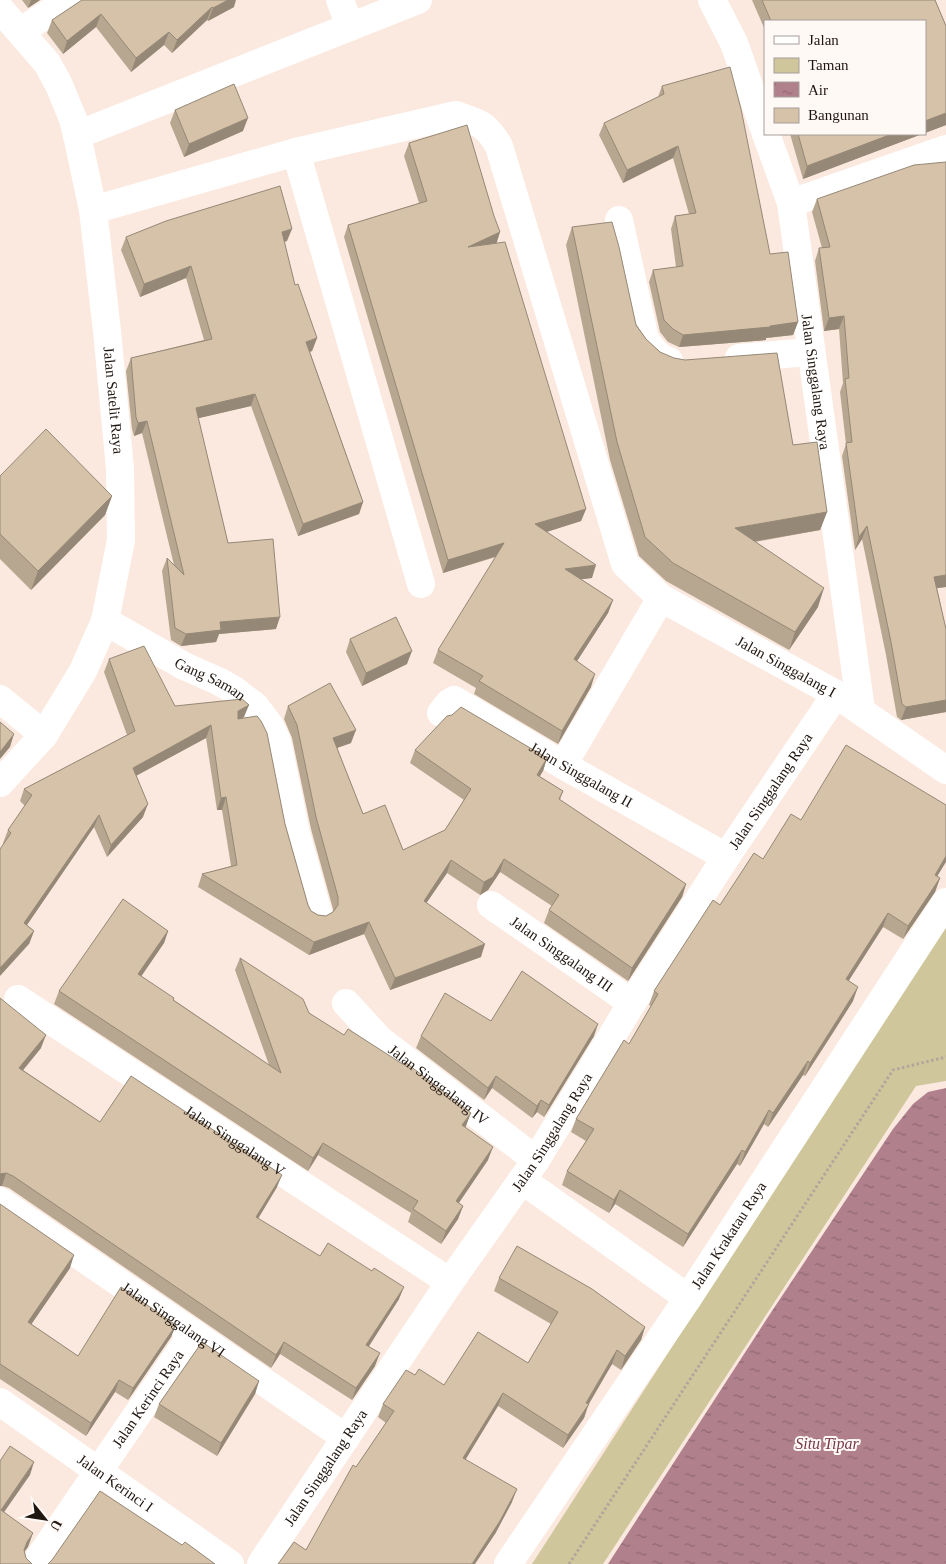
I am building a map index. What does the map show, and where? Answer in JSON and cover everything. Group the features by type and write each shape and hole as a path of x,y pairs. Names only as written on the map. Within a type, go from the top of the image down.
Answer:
{"street":[{"path":"20,31 69,0"},
{"path":"340,0 350,27"},
{"path":"77,136 418,0"},
{"name":"Jalan Singgalang Raya","path":"712,0 734,43 764,129"},
{"name":"Jalan Satelit Raya","path":"0,9 47,63 59,85 73,119 93,210 120,469 120,540 105,622 83,671 44,735 0,783"},
{"name":"Jalan Singgalang I","path":"296,152 456,115 476,121 490,131 499,146 625,564 661,598 836,694 946,770"},
{"name":"Jalan Singgalang Raya","path":"766,135 790,203 861,710"},
{"path":"790,203 946,149"},
{"path":"93,210 296,152 421,584"},
{"path":"619,220 645,339 652,350 664,359 678,363 810,352"},
{"path":"563,765 661,598"},
{"name":"Gang Saman","path":"105,622 184,666 218,681 255,706 270,726 277,741 296,833 318,913"},
{"name":"Jalan Singgalang Raya","path":"261,1564 450,1282 529,1170 632,1003 726,857 836,694"},
{"path":"0,699 44,735"},
{"name":"Jalan Singgalang II","path":"442,713 454,700 563,765 726,857"},
{"name":"Jalan Krakatau Raya","path":"508,1564 688,1298 946,902"},
{"name":"Jalan Singgalang III","path":"492,905 632,1003"},
{"name":"Jalan Singgalang V","path":"18,999 450,1282"},
{"name":"Jalan Singgalang IV","path":"346,1003 380,1039 529,1170 688,1298"},
{"name":"Jalan Singgalang VI","path":"0,1201 346,1438"},
{"name":"Jalan Kerinci Raya","path":"35,1564 193,1333"},
{"name":"Jalan Kerinci I","path":"0,1402 230,1564"}],"path":[{"path":"569,1564 893,1070 946,1057"}],"green space":[{"path":"946,922 946,1081 916,1086 603,1564 532,1564"}],"water":[{"name":"Situ Tipar","path":"946,1088 946,1564 608,1564 768,1317 893,1129 913,1104 928,1092"}],"building":[{"path":"82,0 228,0 212,7 177,40 169,32 136,58 101,14 67,41 52,20"},
{"path":"762,0 935,0 946,26 946,113 926,121 926,20 771,20"},
{"path":"730,67 741,109 770,254 788,252 798,322 770,327 683,335 664,320 653,270 683,266 675,216 696,213 678,146 627,170 604,123 664,94 662,86"},
{"path":"234,84 248,118 189,144 175,110"},
{"path":"467,125 500,232 468,247 505,242 586,509 535,524 596,565 565,569 613,600 574,659 595,674 562,731 479,681 483,676 438,650 504,543 448,560 348,225 427,201 409,143"},
{"path":"798,135 889,135 807,166"},
{"path":"946,162 946,575 934,577 946,629 946,700 906,707 902,704 867,526 859,537 846,443 852,442 845,379 849,378 844,316 829,318 819,248 830,247 817,199 914,165"},
{"path":"280,186 292,229 282,232 295,285 298,284 317,338 306,342 363,502 303,524 255,394 196,408 228,543 273,539 280,617 220,622 221,630 186,634 175,628 167,558 184,575 147,421 138,423 136,417 131,358 212,339 191,266 144,284 126,237 166,221"},
{"path":"612,222 636,325 646,339 660,352 685,360 777,353 793,445 817,442 827,512 735,528 824,588 795,632 673,563 645,537 617,442 572,227"},
{"path":"46,429 112,496 38,571 0,534 0,476"},
{"path":"396,617 412,651 366,673 350,639"},
{"path":"144,646 175,706 242,699 249,705 238,711 238,719 257,716 261,721 267,733 285,824 308,905 311,911 318,915 326,916 333,912 338,905 338,897 316,817 297,725 288,706 330,683 356,730 333,738 363,814 385,805 403,850 445,830 471,789 415,750 447,716 452,715 461,707 547,758 537,775 563,791 559,799 686,884 632,968 549,910 559,895 504,859 493,877 484,882 451,860 424,901 485,944 395,978 369,922 314,942 202,874 237,865 226,797 221,798 211,725 133,768 148,804 111,845 99,815 24,923 34,931 0,968 0,849 11,833 8,830 32,795 24,789 135,731 109,659"},
{"path":"0,722 14,734 0,752"},
{"path":"846,745 946,805 946,856 935,875 940,878 908,926 888,913 846,979 858,987 810,1063 808,1061 773,1113 769,1110 745,1152 742,1150 688,1234 620,1190 614,1200 567,1171 594,1129 576,1119 624,1040 629,1044 658,994 654,991 713,900 720,905 754,853 763,859 791,814 801,820"},
{"path":"123,899 168,931 138,974 281,1073 240,958 303,999 309,1013 344,1035 348,1029 404,1065 405,1062 471,1113 462,1125 493,1147 456,1201 463,1206 446,1231 413,1209 418,1201 323,1143 313,1158 59,991"},
{"path":"522,971 598,1024 549,1105 541,1100 537,1106 496,1076 488,1088 421,1036 445,993 491,1021"},
{"path":"0,998 46,1035 19,1068 100,1122 131,1076 282,1175 256,1217 320,1256 328,1243 372,1271 374,1268 404,1287 366,1345 380,1353 356,1388 284,1342 276,1355 13,1176 6,1173 0,1174"},
{"path":"0,1204 74,1255 28,1322 78,1356 121,1287 176,1325 133,1388 119,1380 91,1423 0,1364"},
{"path":"517,1246 592,1289 645,1327 625,1356 617,1350 586,1403 589,1404 568,1435 503,1393 463,1458 517,1489 500,1521 472,1564 278,1564 294,1542 306,1550 353,1465 356,1467 394,1411 383,1404 406,1370 415,1375 419,1369 444,1385 478,1332 528,1363 558,1312 499,1278"},
{"path":"202,1342 259,1381 221,1443 159,1404"},
{"path":"10,1446 34,1462 1,1510 33,1533 24,1550 26,1558 32,1564 0,1564 0,1461"},
{"path":"100,1491 182,1545 185,1542 215,1564 48,1564"}]}
